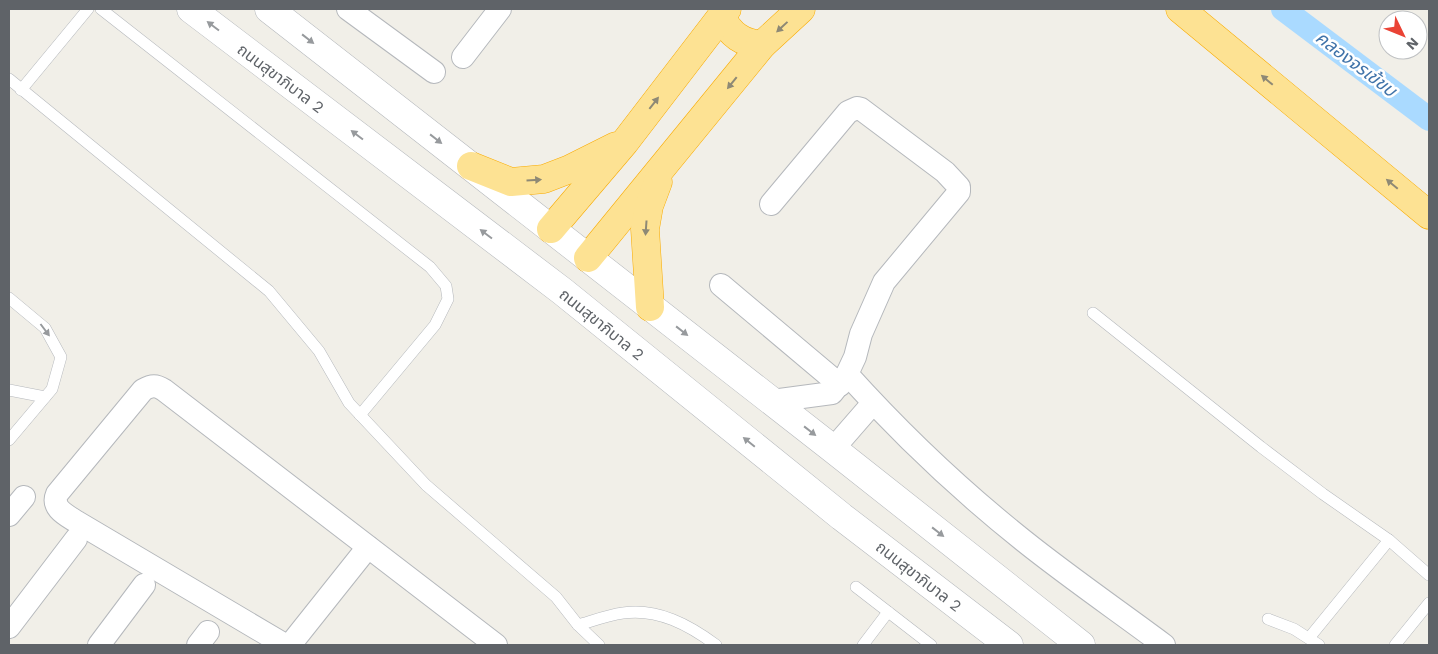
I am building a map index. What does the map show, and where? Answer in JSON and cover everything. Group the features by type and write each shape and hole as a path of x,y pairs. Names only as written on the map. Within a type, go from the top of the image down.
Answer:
{"highway":[{"path":"588,258 762,45 801,9"},
{"path":"1180,9 1429,215"},
{"path":"724,13 728,28 737,36 749,44 762,45"},
{"path":"551,229 624,142 724,13"},
{"path":"471,166 511,182 544,179 570,169 624,142"},
{"path":"650,307 645,229 649,206 665,165"}],"street":[{"name":"ถนนสุขาภิบาล 2","path":"191,9 562,291 842,517 1009,645"},
{"path":"269,9 772,401 1081,645"},
{"path":"348,9 434,72"},
{"path":"463,57 500,9"},
{"path":"771,204 848,112 856,108 861,109 945,172 959,187 959,192 884,282 861,334 855,357 843,379 832,393 772,401"},
{"path":"525,263 551,229"},
{"path":"562,291 588,258"},
{"path":"721,285 873,403 941,470 1024,541 1164,645"},
{"path":"285,645 63,513 56,505 54,500 57,494 143,390 150,386 156,386 164,390 496,645"},
{"path":"833,449 873,403"},
{"path":"9,515 24,498"},
{"path":"9,627 76,538"},
{"path":"290,645 368,547"},
{"path":"99,645 144,585"}],"lane":[{"path":"21,90 88,9"},
{"path":"101,9 430,267 446,286 448,299 435,324 360,415"},
{"path":"9,79 269,291 318,351 348,403 426,485 556,597 578,625 599,645"},
{"path":"9,298 45,328 61,357 52,389 9,440"},
{"path":"1093,313 1322,494 1388,540 1429,575"},
{"path":"9,390 45,397"},
{"path":"1309,638 1388,540"},
{"path":"856,587 929,645"},
{"path":"1394,645 1429,603"},
{"path":"863,645 888,612"},
{"path":"578,625 623,613 655,613 694,629 716,645"},
{"path":"1268,619 1294,629 1319,645"}],"waterway":[{"name":"คลองจรเข้ขบ","path":"1283,9 1429,119"}]}
